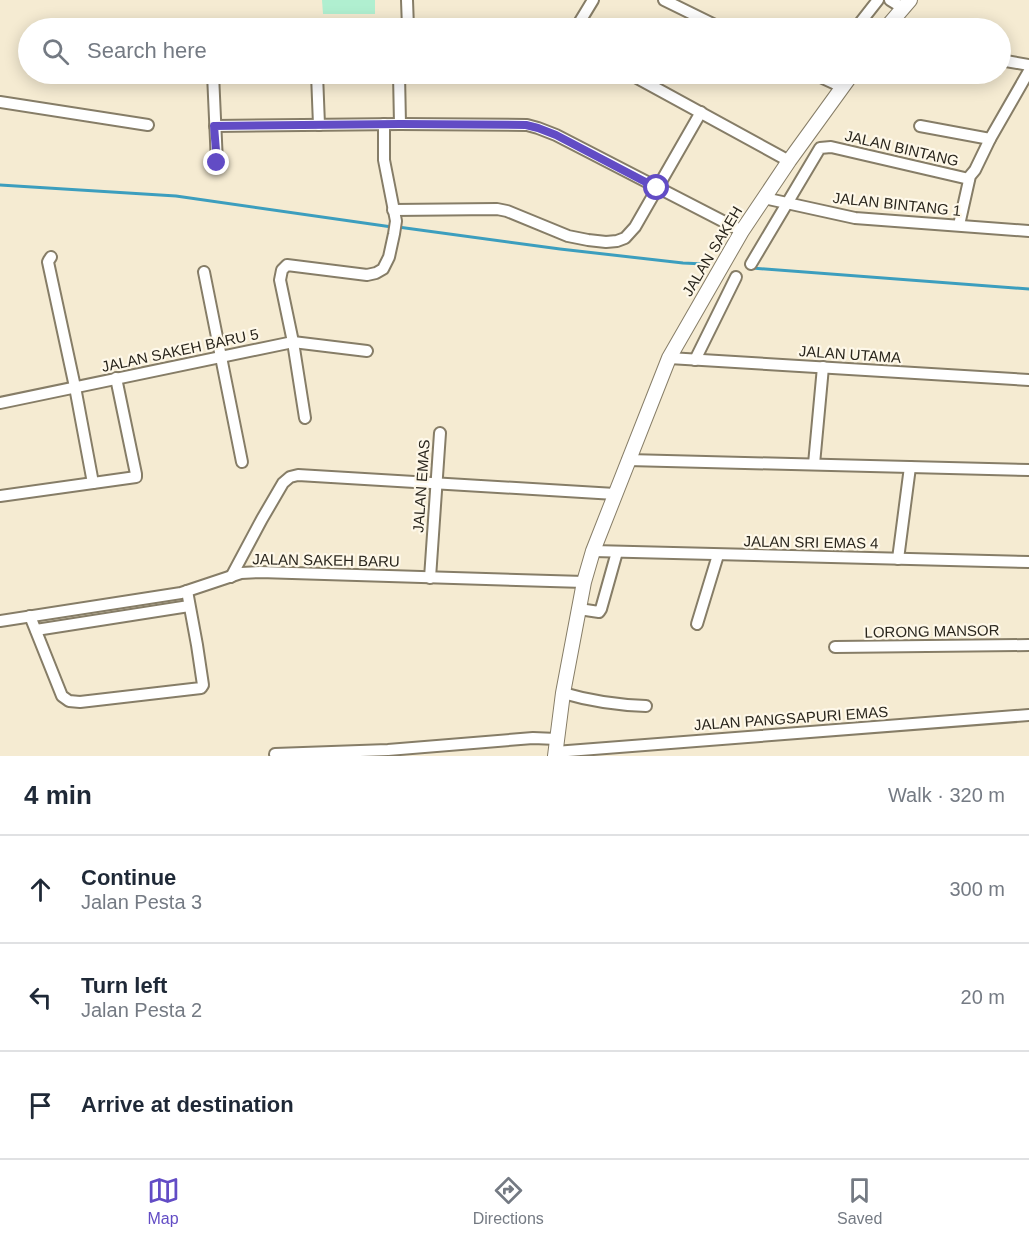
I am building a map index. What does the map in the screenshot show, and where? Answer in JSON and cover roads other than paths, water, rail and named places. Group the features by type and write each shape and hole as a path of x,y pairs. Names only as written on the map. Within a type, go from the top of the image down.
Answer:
{"street":[{"path":"407,0 408,18"},
{"path":"582,18 593,0"},
{"path":"664,0 701,18"},
{"path":"864,18 878,0"},
{"path":"890,0 906,4 894,18"},
{"path":"1011,62 1029,65"},
{"path":"959,225 969,179 1029,71"},
{"path":"213,84 217,163"},
{"path":"317,84 318,125"},
{"path":"399,84 400,124"},
{"path":"649,84 789,161"},
{"path":"836,84 842,87"},
{"name":"JALAN SAKEH","path":"555,749 584,582 593,551 669,358 742,231 844,84"},
{"path":"0,102 148,125"},
{"path":"395,216 497,209 568,236 606,242 617,241 625,238 636,227 701,112"},
{"path":"305,418 280,280 282,270 287,265 367,275 383,269 389,257 395,216 384,160 384,124"},
{"path":"214,126 526,125 556,135 742,231"},
{"path":"920,126 990,140"},
{"name":"JALAN BINTANG","path":"751,264 817,151 824,146 969,179"},
{"name":"JALAN BINTANG 1","path":"764,198 855,218 1029,231"},
{"path":"51,257 48,262 93,483"},
{"path":"204,272 242,462"},
{"path":"695,360 736,278"},
{"name":"JALAN SAKEH BARU 5","path":"0,403 293,342 367,351"},
{"name":"JALAN UTAMA","path":"669,358 1029,380"},
{"path":"814,465 823,368"},
{"path":"0,496 134,478 136,474 116,378"},
{"name":"JALAN EMAS","path":"430,578 440,433"},
{"path":"628,460 1029,470"},
{"path":"898,559 910,467"},
{"path":"231,577 283,483 290,477 298,475 615,495"},
{"name":"JALAN SRI EMAS 4","path":"593,551 1029,562"},
{"path":"579,609 599,612 602,609 617,552"},
{"path":"697,624 718,555"},
{"name":"JALAN SAKEH BARU","path":"0,621 187,591 241,573 584,582"},
{"path":"30,616 63,696 69,701 80,702 201,688 203,685 187,591"},
{"path":"36,630 189,606"},
{"name":"LORONG MANSOR","path":"835,647 1029,645"},
{"path":"563,693 620,705 646,706"},
{"name":"JALAN PANGSAPURI EMAS","path":"275,754 388,753 533,738 555,749 1029,715"}],"waterway":[{"path":"0,185 176,196 392,227"},
{"path":"398,227 560,249 704,264"},
{"path":"752,268 1029,289"}]}
